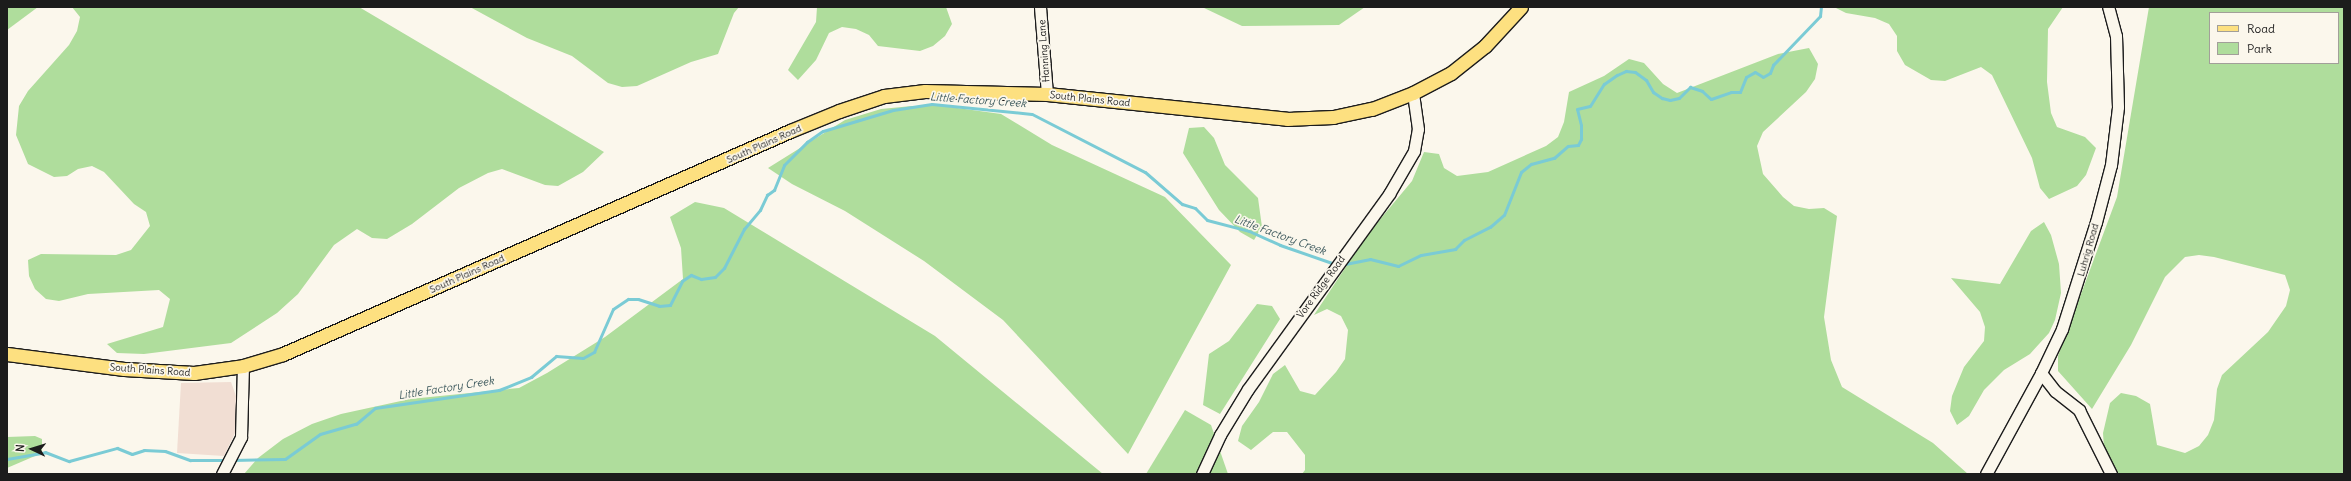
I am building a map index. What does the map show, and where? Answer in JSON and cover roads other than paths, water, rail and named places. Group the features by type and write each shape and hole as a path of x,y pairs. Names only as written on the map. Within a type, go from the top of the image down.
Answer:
{"main road":[{"name":"South Plains Road","path":"7,354 124,369 194,373 243,366 283,354 839,111 884,96 925,91 1047,94 1287,119 1334,117 1372,109 1413,93 1451,73 1485,46 1521,7"}],"street":[{"name":"Hanning Lane","path":"1040,7 1047,94"},
{"name":"Luhrig Road","path":"1986,474 2042,373 2062,329 2080,278 2110,165 2118,107 2118,85 2116,36 2108,7"},
{"name":"Vore Ridge Road","path":"1202,474 1220,435 1248,389 1389,194 1414,151 1418,128 1413,93"},
{"path":"227,466 241,437 243,366"},
{"path":"2042,373 2055,391 2079,410 2111,474"}],"waterway":[{"name":"Little Factory Creek","path":"1340,265 1370,259 1398,266 1421,255 1455,249 1464,240 1490,227 1504,215 1521,172 1531,164 1554,158 1568,146 1578,145 1581,139 1581,125 1577,109 1590,106 1604,84 1617,75 1626,71 1635,72 1646,80 1653,92 1662,98 1670,100 1679,98 1690,87 1702,91 1711,99 1731,92 1740,92 1746,77 1755,72 1763,77 1770,73 1773,65 1820,16 1821,7"},
{"name":"Little Factory Creek","path":"232,460 285,459 320,434 356,424 375,408 499,390 531,377 556,356 583,358 594,352 613,309 628,299 638,299 659,306 670,305 682,281 691,275 701,279 715,277 724,268 744,229 760,210 767,195 774,190 784,165 807,142 823,131 893,110 932,104 1032,114 1145,172 1182,204 1195,208 1207,220 1249,231 1280,245 1335,264"},
{"name":"Little Factory Creek","path":"7,459 45,452 69,461 117,448 132,454 144,450 165,451 190,460 226,460"}]}
